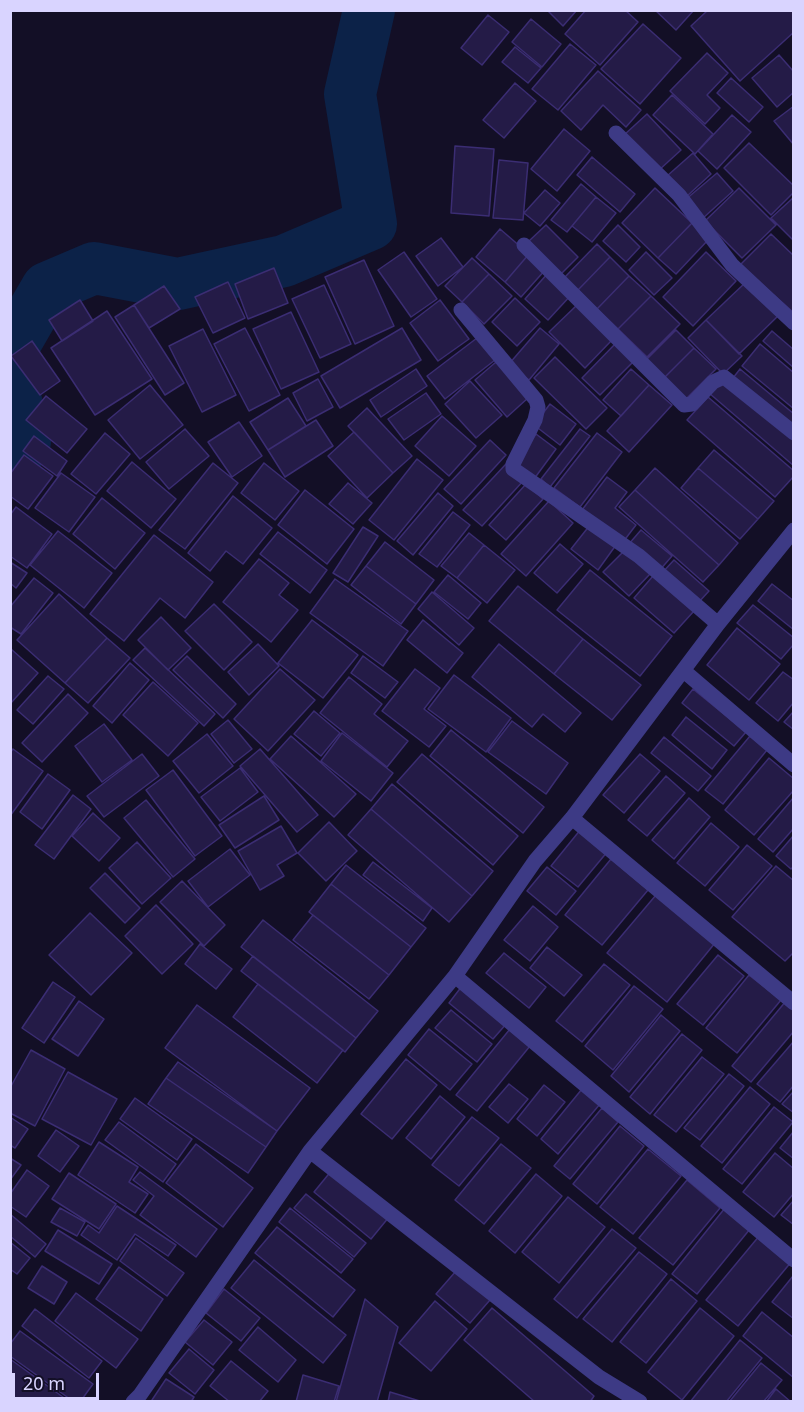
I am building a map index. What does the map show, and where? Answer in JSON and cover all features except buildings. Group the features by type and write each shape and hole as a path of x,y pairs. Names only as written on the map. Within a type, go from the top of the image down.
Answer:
{"street":[{"path":"616,133 679,195 732,265 794,323"},
{"path":"524,245 684,405 692,404 713,382 724,377 794,433"},
{"path":"461,310 536,400 538,407 535,420 513,464 513,469 639,556 718,624"},
{"path":"133,1401 140,1395 310,1151 455,976 535,861 572,818 718,624 792,536"},
{"path":"684,671 794,765"},
{"path":"572,818 794,1003"},
{"path":"455,976 794,1260"},
{"path":"310,1151 598,1377 632,1399"}],"waterway":[{"path":"10,352 47,288 94,268 178,284 284,261 371,224 350,94 369,10"},
{"path":"10,374 25,441 10,467"}]}
